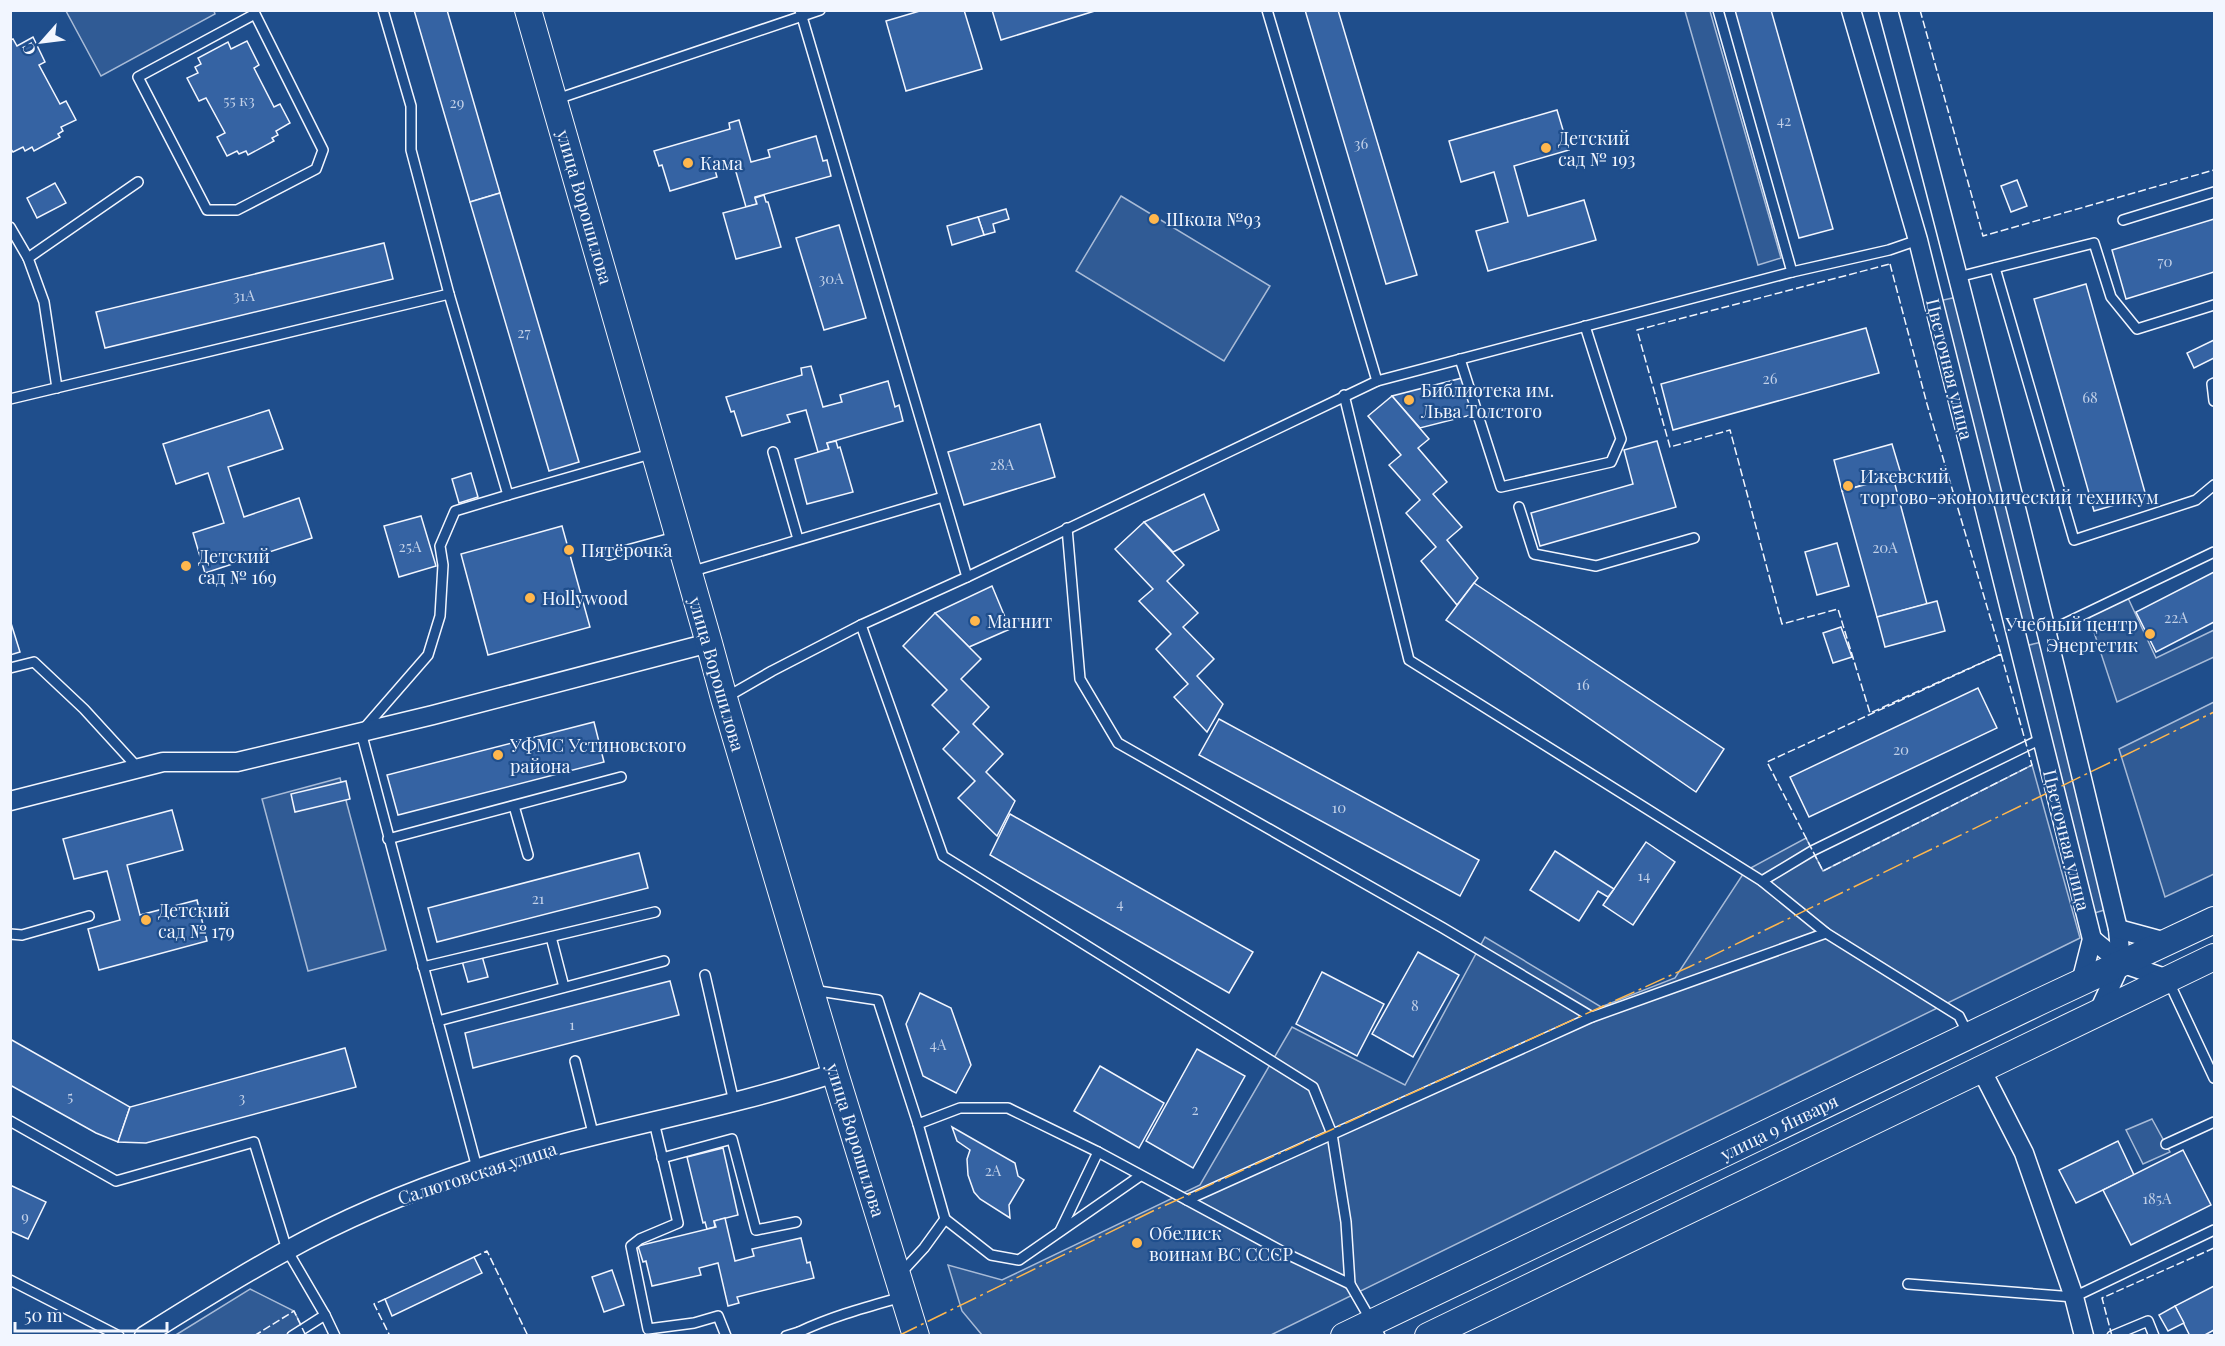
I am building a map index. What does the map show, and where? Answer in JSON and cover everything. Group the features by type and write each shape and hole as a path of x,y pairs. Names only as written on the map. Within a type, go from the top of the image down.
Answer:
{"main road":[{"name":"улица Ворошилова","path":"528,10 724,698 835,1073 916,1335"},
{"name":"улица 9 Января","path":"1344,1335 1376,1329 1969,1036 2214,920"},
{"name":"улица 9 Января","path":"1428,1335 2214,957"}],"street":[{"name":"Цветочная улица","path":"1851,10 1918,240 2092,939"},
{"name":"Цветочная улица","path":"1888,10 1947,232 2048,632 2118,929 2121,963"},
{"path":"1918,240 1947,232"},
{"path":"2017,640 2048,632"},
{"path":"10,801 163,762 237,762 710,643"},
{"path":"2118,929 2166,942"},
{"path":"2080,982 2092,939 2121,963 2168,980"},
{"path":"2098,1013 2121,963"},
{"path":"1982,1069 2024,1153 2074,1297 2084,1335"},
{"name":"Салютовская улица","path":"144,1335 286,1250 398,1197 477,1168 783,1090 835,1073"}],"lane":[{"path":"383,10 411,106 411,150 449,294 508,495"},
{"path":"554,100 801,13 820,10"},
{"path":"1267,10 1377,381"},
{"path":"1718,10 1792,272"},
{"path":"254,12 323,150 316,169 266,196 237,210 207,210 138,77 254,12"},
{"path":"801,13 967,577"},
{"path":"28,258 138,182"},
{"path":"2123,220 2214,192"},
{"path":"10,227 28,258 44,302 57,388"},
{"path":"724,698 772,670 861,625 967,577 1377,381 1792,272 1889,250 1918,240"},
{"path":"1958,277 2094,243 2111,297 2137,329 2214,305"},
{"path":"1995,268 2074,540 2196,500 2214,485"},
{"path":"10,399 449,294"},
{"path":"1460,359 1501,487 1611,462 1621,440 1585,326"},
{"path":"2214,383 2212,384 2214,400"},
{"path":"1344,395 1409,660 1762,881 1826,933 1959,1016 1969,1036"},
{"path":"773,452 798,539"},
{"path":"477,1168 361,732 428,655 440,616 443,565 440,546 455,511 654,453"},
{"path":"688,573 943,497"},
{"path":"1519,507 1534,554 1596,566 1694,538"},
{"path":"1067,528 1080,679 1118,743 1487,953 1592,1017"},
{"path":"609,555 678,536"},
{"path":"2048,632 2214,552"},
{"path":"861,625 944,856 1313,1087 1332,1134 1346,1222 1350,1284 1376,1329"},
{"path":"10,668 34,662 84,709 138,768"},
{"path":"1762,881 1812,851 2041,739"},
{"path":"388,839 621,777"},
{"path":"514,806 528,855"},
{"path":"423,968 655,912"},
{"path":"10,934 22,935 89,916"},
{"path":"1187,1200 1592,1017 1826,933"},
{"path":"551,937 564,987"},
{"path":"438,1021 664,962"},
{"path":"705,975 734,1102"},
{"path":"2168,980 2214,1078"},
{"path":"810,990 878,1000 918,1124 945,1219 991,1255 1019,1260 1140,1176"},
{"path":"575,1061 594,1137"},
{"path":"918,1124 960,1108 1008,1108 1098,1152 1287,1254 1350,1284"},
{"path":"10,1121 116,1181 254,1142 286,1250 325,1315 334,1335"},
{"path":"654,1122 678,1223 640,1239 631,1246 648,1329 694,1323 718,1316 726,1335"},
{"path":"2166,1144 2214,1122"},
{"path":"662,1158 732,1139 756,1230 796,1222"},
{"path":"1059,1232 1098,1152"},
{"path":"786,1335 800,1334 901,1286 945,1219"},
{"path":"1908,1284 2074,1297 2214,1230"},
{"path":"10,1280 119,1335"},
{"path":"292,1335 325,1315"},
{"path":"2112,1335 2148,1321 2154,1335"}],"shaded area":[{"path":"66,11 214,11 215,14 101,76"},
{"path":"1685,11 1710,11 1781,258 1758,265"},
{"path":"1121,196 1270,286 1224,361 1076,271"},
{"path":"1957,297 2039,623 2021,628 1939,301"},
{"path":"2128,598 2156,658 2214,630 2214,657 2117,702 2089,617"},
{"path":"2042,642 2108,909 2091,914 2025,646"},
{"path":"2214,702 2214,874 2165,897 2119,749"},
{"path":"2032,765 2080,938 1271,1335 982,1335 962,1311 948,1265 1002,1280 1200,1185 1292,1027 1405,1085 1485,937 1601,1007 1675,978 1745,871 1806,838 1823,871"},
{"path":"340,778 386,950 308,971 262,799"},
{"path":"2152,1119 2170,1152 2143,1164 2126,1130"},
{"path":"250,1289 294,1311 306,1335 174,1336"}],"building":[{"path":"414,10 447,10 500,193 470,202"},
{"path":"923,10 964,10 982,69 906,91 886,21"},
{"path":"992,10 1098,10 1001,40"},
{"path":"1305,10 1338,10 1417,275 1386,284"},
{"path":"1735,10 1771,10 1833,229 1799,238"},
{"path":"33,37 45,62 39,65 60,104 66,101 76,120 61,127 63,131 58,134 60,137 34,151 32,147 25,151 23,147 13,152 10,148 10,40 13,39 17,46"},
{"path":"247,41 259,65 254,68 274,107 280,104 290,123 276,131 278,135 272,138 274,141 248,155 246,151 239,154 237,151 227,156 217,137 225,133 206,98 199,101 187,78 198,73 195,67 201,64 198,58 228,42 231,49"},
{"path":"1557,110 1569,150 1514,166 1528,216 1584,200 1596,240 1488,271 1476,231 1508,222 1494,172 1461,182 1449,141"},
{"path":"739,120 751,162 770,157 768,150 816,136 823,161 827,160 831,176 755,197 757,204 746,207 734,165 715,170 717,177 670,191 662,165 659,166 654,151 730,129 729,123"},
{"path":"2017,180 2027,206 2011,212 2001,186"},
{"path":"55,183 66,203 37,218 27,198"},
{"path":"500,193 579,462 549,471 470,202"},
{"path":"764,195 781,247 736,259 723,213 757,204 755,198"},
{"path":"1006,209 1009,219 993,224 995,232 984,235 978,217"},
{"path":"978,217 984,235 952,245 947,226"},
{"path":"2214,219 2214,272 2126,299 2112,250"},
{"path":"839,225 866,318 824,330 796,238"},
{"path":"384,243 393,279 105,348 96,312"},
{"path":"2086,284 2146,496 2094,511 2034,299"},
{"path":"1866,328 1879,373 1673,430 1661,384"},
{"path":"2214,340 2214,358 2194,368 2187,353"},
{"path":"811,366 823,407 842,402 840,395 888,381 895,407 899,405 903,421 827,443 829,449 818,452 806,410 787,415 790,422 742,436 734,411 731,412 726,397 802,375 801,368"},
{"path":"1466,377 1475,414 1420,428 1392,396"},
{"path":"1392,396 1429,439 1418,448 1447,482 1433,494 1462,527 1447,540 1478,578 1457,605 1421,561 1436,547 1406,513 1420,500 1389,465 1401,455 1368,416"},
{"path":"269,410 283,449 228,467 244,517 299,498 312,538 205,573 193,533 224,523 208,473 176,484 163,444"},
{"path":"1040,424 1055,477 964,505 948,452"},
{"path":"836,441 838,448 840,447 853,492 807,504 795,459 829,449 827,443"},
{"path":"1657,441 1676,507 1540,546 1531,513 1633,484 1624,450"},
{"path":"1892,444 1901,474 1842,491 1834,460"},
{"path":"471,473 478,497 459,503 452,479"},
{"path":"1893,477 1927,604 1877,617 1842,491"},
{"path":"1204,494 1219,530 1173,552 1144,522"},
{"path":"421,516 436,566 399,577 384,526"},
{"path":"1144,522 1184,565 1167,581 1198,613 1183,627 1214,659 1197,676 1223,704 1207,732 1174,697 1188,684 1156,649 1171,634 1139,601 1153,589 1115,549"},
{"path":"562,526 590,627 488,655 461,554"},
{"path":"1837,543 1849,586 1817,595 1805,552"},
{"path":"2214,572 2214,622 2156,652 2136,612"},
{"path":"1474,583 1724,749 1696,792 1446,620"},
{"name":"Магнит","path":"992,586 1010,629 969,647 935,613"},
{"path":"1937,601 1945,631 1885,647 1877,617"},
{"path":"935,613 981,659 961,679 989,707 973,724 1003,754 986,772 1015,801 997,836 958,798 975,781 943,749 959,732 932,705 947,690 903,646"},
{"path":"10,620 20,652 10,655"},
{"path":"1841,627 1852,657 1833,663 1823,633"},
{"path":"1978,688 1997,728 1809,817 1790,777"},
{"path":"1219,719 1479,860 1460,896 1199,755"},
{"path":"594,722 604,762 398,815 387,775"},
{"path":"346,781 350,799 295,812 291,794"},
{"path":"172,810 183,850 127,865 140,915 197,900 207,941 99,970 88,929 120,920 107,871 74,879 63,839"},
{"path":"1010,814 1253,952 1229,993 990,855"},
{"path":"1646,842 1675,862 1633,925 1603,905"},
{"path":"1555,851 1614,889 1608,897 1598,891 1579,921 1530,890"},
{"path":"639,853 648,888 437,942 428,908"},
{"path":"1418,952 1459,975 1413,1057 1372,1034"},
{"path":"482,956 488,977 468,982 462,961"},
{"path":"1322,972 1384,1004 1357,1056 1296,1024"},
{"path":"670,981 679,1015 473,1068 465,1033"},
{"path":"920,993 951,1008 971,1065 956,1093 923,1076 906,1024"},
{"path":"10,1039 130,1107 118,1142 96,1133 10,1085"},
{"path":"345,1048 356,1087 146,1143 118,1142 130,1107"},
{"path":"1197,1049 1245,1076 1193,1168 1146,1141"},
{"path":"1100,1066 1164,1103 1139,1148 1074,1111"},
{"path":"952,1127 1015,1163 1018,1176 1024,1180 1009,1205 1010,1218 980,1199 974,1192 968,1175 967,1159 970,1150 957,1141"},
{"path":"2118,1141 2134,1175 2076,1203 2059,1170"},
{"path":"723,1148 738,1215 714,1221 715,1227 707,1229 705,1222 703,1223 687,1157"},
{"path":"2183,1150 2211,1205 2131,1245 2103,1190"},
{"path":"10,1185 46,1202 28,1239 10,1231"},
{"path":"725,1218 735,1261 754,1256 752,1249 801,1238 807,1263 810,1262 814,1278 737,1297 739,1303 728,1306 718,1263 699,1268 701,1275 652,1286 646,1261 643,1262 638,1246 716,1227 714,1221"},
{"path":"474,1257 482,1273 392,1316 385,1299"},
{"path":"612,1270 624,1305 604,1312 592,1277"},
{"path":"2214,1286 2214,1330 2203,1336 2190,1336 2175,1306"},
{"path":"2175,1306 2184,1323 2168,1331 2159,1315"}],"fence":[{"path":"1920,10 1983,236 2214,170"},
{"path":"1890,264 1927,404 2001,654 1870,713 1838,609 1782,624 1730,430 1670,447 1637,330 1890,264"},
{"path":"2001,654 2032,765 1823,871 1767,762 2001,654"},
{"path":"2112,1336 2102,1298 2214,1248"},
{"path":"474,1257 487,1251 528,1336"},
{"path":"385,1299 374,1304 390,1336"},
{"path":"254,1336 294,1311 306,1336"}],"power":[{"path":"898,1336 1155,1210 1689,967 2214,712"}],"place":[{"name":"Детский сад № 193","path":"1546,148"},
{"name":"Кама","path":"688,163"},
{"name":"Школа №93","path":"1154,219"},
{"name":"Библиотека им. Льва Толстого","path":"1409,400"},
{"name":"Ижевский торгово-экономический техникум","path":"1848,486"},
{"name":"Пятёрочка","path":"569,550"},
{"name":"Детский сад № 169","path":"186,566"},
{"name":"Hollywood","path":"530,598"},
{"name":"Магнит","path":"975,621"},
{"name":"Учебный центр Энергетик","path":"2150,634"},
{"name":"УФМС Устиновского района","path":"498,755"},
{"name":"Детский сад № 179","path":"146,920"},
{"name":"Обелиск воинам ВС СССР","path":"1137,1243"}]}
